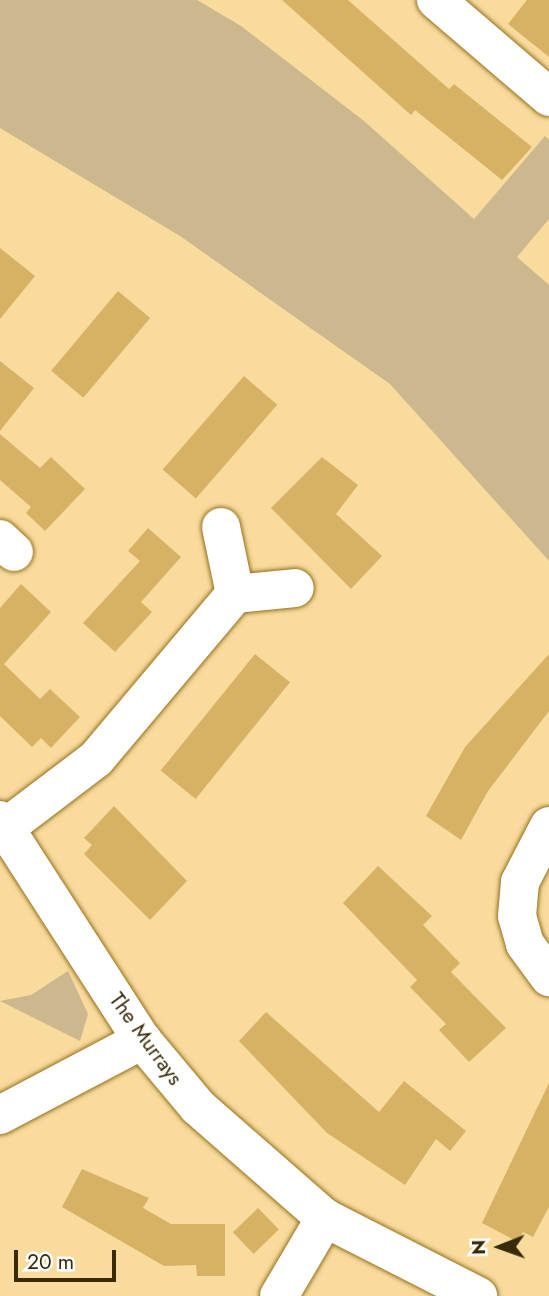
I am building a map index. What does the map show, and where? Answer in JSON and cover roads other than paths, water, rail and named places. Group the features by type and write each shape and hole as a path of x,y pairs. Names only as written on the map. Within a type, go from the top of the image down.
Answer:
{"street":[{"path":"436,0 549,97"},
{"path":"221,527 235,594 295,588"},
{"name":"The Murrays","path":"235,594 96,759 3,824 142,1040 198,1108 325,1218 478,1296"},
{"path":"549,826 520,882 517,916 525,944 549,977"},
{"path":"0,1115 142,1040"},
{"path":"279,1296 325,1218"}]}
